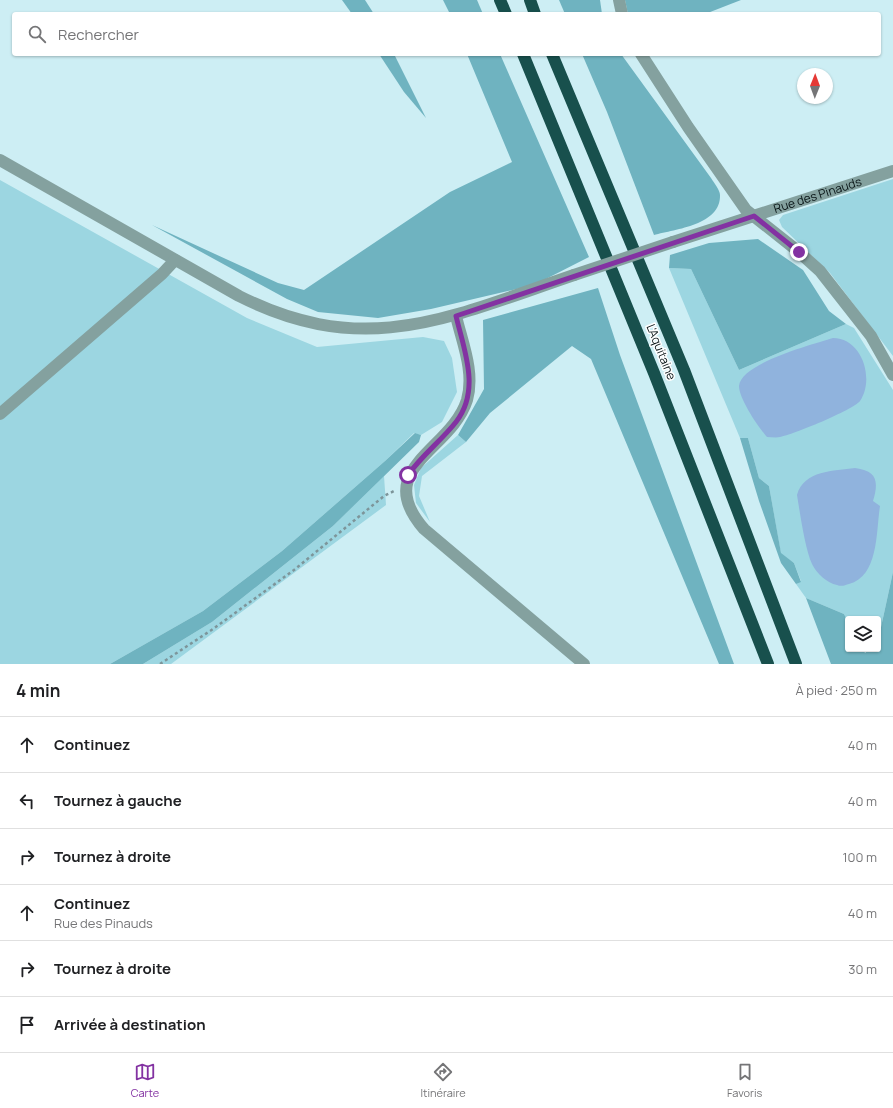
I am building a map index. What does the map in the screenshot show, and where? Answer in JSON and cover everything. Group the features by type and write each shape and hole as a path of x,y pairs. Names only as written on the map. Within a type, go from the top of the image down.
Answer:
{"highway":[{"path":"500,0 505,12"},
{"path":"530,0 535,12"},
{"name":"L'Aquitaine","path":"524,56 654,373 768,664"},
{"name":"L'Aquitaine","path":"553,56 684,370 796,664"}],"street":[{"path":"619,0 622,12"},
{"path":"641,56 746,210 799,252 820,271 871,336 893,375"},
{"name":"Rue des Pinauds","path":"0,160 175,260 267,310 318,325 362,329 398,328 456,316 673,242 893,171"},
{"path":"0,414 162,274 175,260"},
{"path":"456,316 468,364 469,376 467,398 457,421 418,461 408,475 405,488 407,502 413,517 424,529 584,664"}],"path":[{"path":"160,664 213,630 294,570 389,492 405,488"}],"shaded area":[{"path":"342,0 365,0 373,12 351,12"},
{"path":"443,0 477,0 482,12 449,12"},
{"path":"559,0 600,0 602,12 564,12"},
{"path":"625,0 741,0 710,12 628,12"},
{"path":"380,56 395,56 426,118 404,92"},
{"path":"468,56 501,56 589,257 534,285 431,309 378,318 318,312 287,299 152,225 278,283 304,290 450,192 512,162"},
{"path":"583,56 622,56 718,189 720,195 718,205 713,213 696,224 654,235 607,112"},
{"path":"893,179 893,356 830,273 782,227 779,220 783,215"},
{"path":"0,180 247,318 317,347 423,337 444,341 452,358 457,392 442,422 421,435 414,433 385,461 282,551 203,611 110,664 0,664"},
{"path":"758,239 803,270 829,311 846,324 739,370 691,269 669,268 670,255 709,243"},
{"path":"669,268 691,269 739,370 846,324 854,328 893,390 893,572 881,627 881,616 845,616 844,614 806,598 796,584 801,581 794,563 781,554 769,486 759,478 748,438 740,438"},
{"path":"598,288 620,355 734,664 719,664 591,359 572,346 490,413 466,442 458,435 484,389 483,320"},
{"path":"833,338 843,340 852,345 863,361 866,371 866,382 860,401 835,416 809,427 780,437 767,437 742,398 739,386 743,378 765,362 795,350"},
{"path":"415,433 421,435 419,442 333,526 212,622 143,664 110,664 203,611 282,551"},
{"path":"458,435 466,442 422,476 419,496 430,522 416,503 414,485 421,468"},
{"path":"740,438 748,438 759,478 769,486 781,553 794,563 801,582 796,584 781,563 759,501"},
{"path":"855,468 862,469 872,474 876,483 873,501 880,506 876,540 871,562 866,572 859,579 849,584 840,586 833,584 819,575 812,564 805,540 797,495 806,481 813,476 829,471"},
{"path":"384,476 386,505 171,664 143,664 212,622 333,526"},
{"path":"893,572 893,664 831,664 806,598 844,614 845,652 881,652 881,627"}],"route":[{"path":"408,475 418,461 457,421 467,398 469,376 466,352 456,316 574,275 754,216 764,222 799,252"}]}
